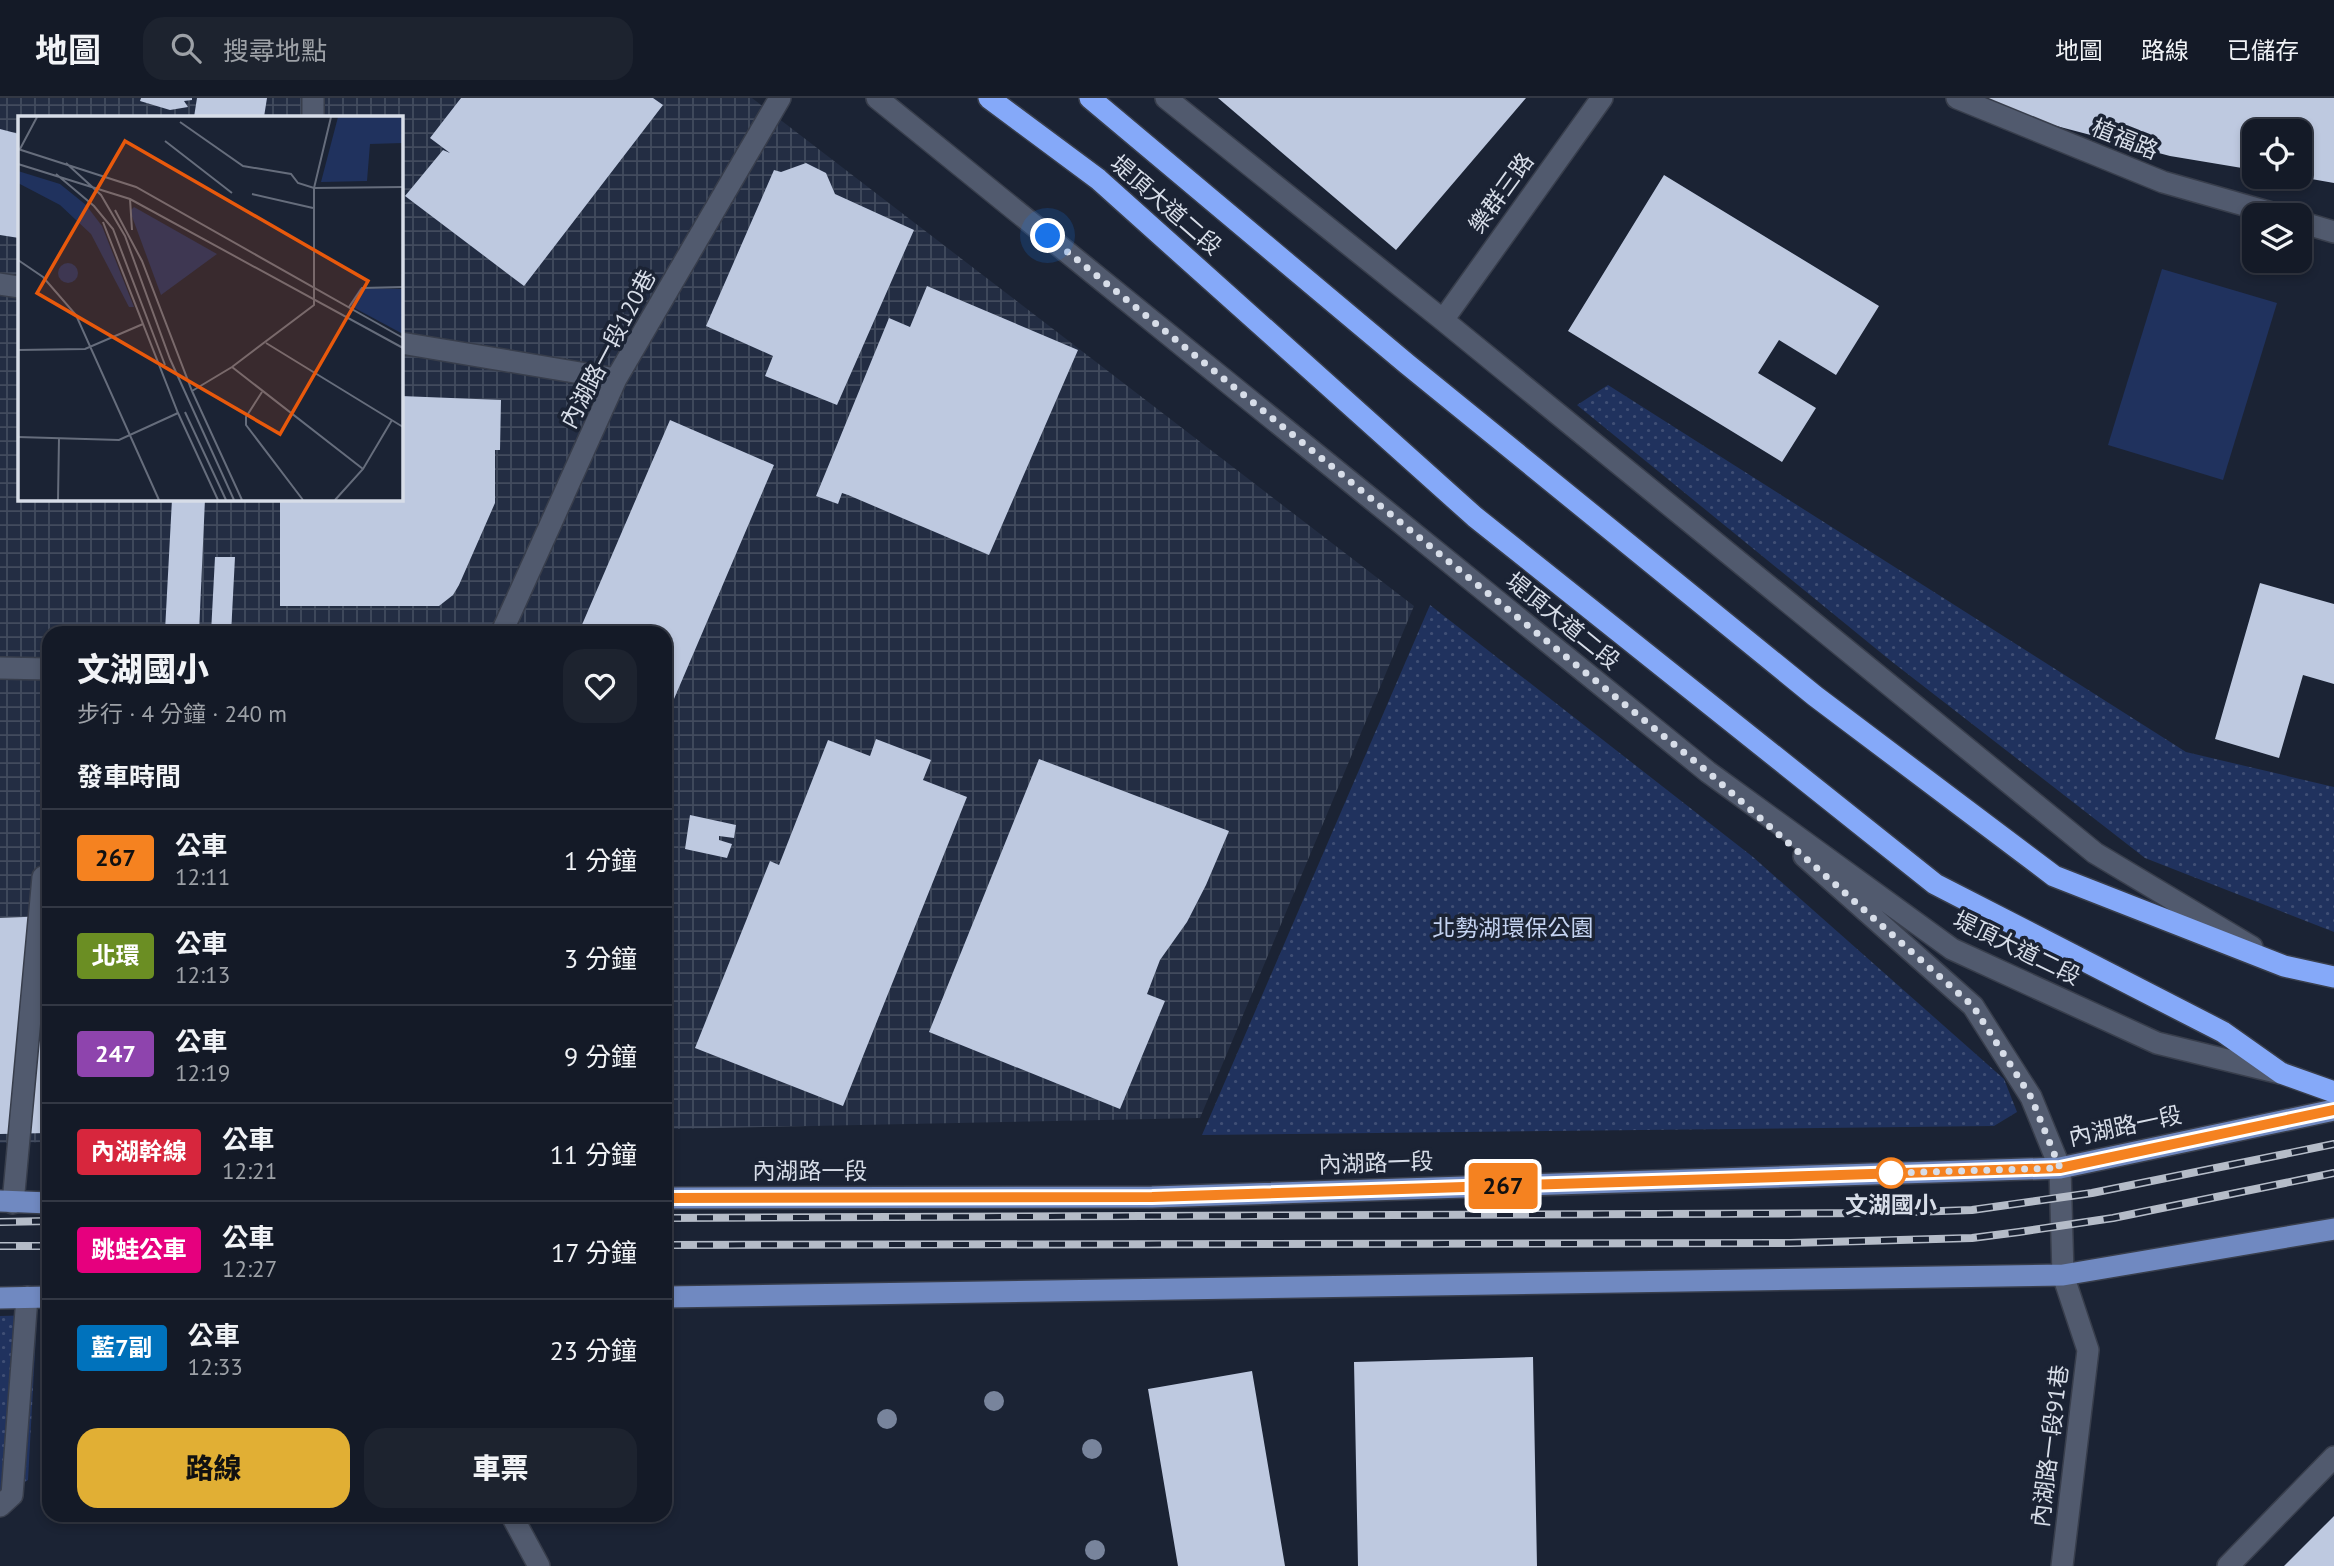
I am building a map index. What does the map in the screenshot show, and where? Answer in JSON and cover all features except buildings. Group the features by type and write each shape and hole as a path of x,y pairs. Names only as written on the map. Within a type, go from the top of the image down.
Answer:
{"highway":[{"name":"堤頂大道二段","path":"989,98 1098,179 1475,517 1935,884 2223,1032 2281,1073 2334,1092"},
{"name":"堤頂大道二段","path":"1090,98 1407,364 1815,696 2054,876 2284,966 2334,977"}],"main road":[{"name":"內湖路一段","path":"672,1198 1152,1197 2060,1168 2334,1110"},
{"path":"7,1202 42,1203"},
{"path":"672,1297 2063,1275 2334,1229"},
{"path":"0,1298 42,1297"}],"street":[{"path":"313,98 313,116"},
{"name":"內湖路一段120巷","path":"505,626 616,379 780,98"},
{"name":"堤頂大道二段","path":"877,98 1708,772 1952,949 2157,1044 2281,1073"},
{"name":"堤頂大道二段","path":"1166,98 1443,320 2095,853 2284,966"},
{"name":"樂群三路","path":"1443,320 1602,98"},
{"name":"植福路","path":"1957,98 2163,182 2242,204"},
{"path":"2312,226 2334,232"},
{"path":"0,284 18,287"},
{"path":"402,342 616,379"},
{"path":"0,668 42,669"},
{"path":"1708,772 1973,1006 2031,1097 2060,1168"},
{"path":"7,1202 42,886"},
{"name":"內湖路一段91巷","path":"2060,1168 2063,1275 2088,1350 2062,1566"},
{"path":"0,1506 12,1495 27,1297"},
{"path":"2228,1566 2334,1458"},
{"path":"515,1522 539,1566"}],"shaded area":[{"path":"0,98 752,98 1414,606 1200,1118 672,1129 672,626 42,626 42,1142 0,1143"}],"green space":[{"path":"2162,269 2277,303 2223,480 2108,445"},
{"path":"1608,385 2186,752 2334,787 2334,932 2145,858 1891,661 1577,405"},
{"name":"北勢湖環保公園","path":"1430,605 1753,857 2004,1079 2017,1112 1994,1126 1202,1135"},
{"path":"37,1315 28,1480 0,1496 0,1316"}],"railway":[{"path":"672,1218 1881,1213 1972,1210 2092,1193 2334,1144"},
{"path":"672,1245 1790,1243 1972,1238 2113,1218 2334,1173"},
{"path":"0,1222 42,1221"},
{"path":"0,1246 42,1246"}],"bus line":[{"name":"267","path":"672,1198 1152,1197 2060,1168 2234,1129 2334,1110"}],"place":[{"name":"文湖國小","path":"1891,1173"}],"route":[{"path":"1048,236 1708,772 1973,1006 2031,1097 2060,1168 1891,1173"}]}
